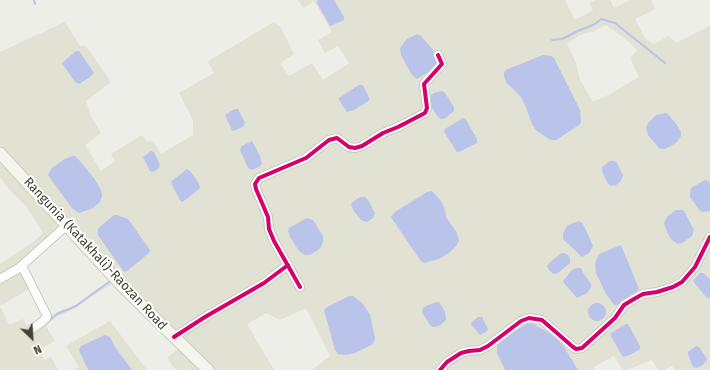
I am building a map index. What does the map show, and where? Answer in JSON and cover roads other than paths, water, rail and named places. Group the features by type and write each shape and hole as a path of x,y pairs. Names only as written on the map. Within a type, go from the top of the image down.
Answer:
{"main road":[{"name":"Rangunia (Katakhali)-Raozan Road","path":"0,153 123,287 208,370"}],"street":[{"path":"300,287 274,241 269,229 268,217 255,184 259,178 306,158 329,140 338,138 349,147 355,148 362,146 383,133 425,113 427,108 424,84 442,64 438,55"},
{"path":"0,279 22,266 67,225"},
{"path":"440,370 447,362 461,353 470,350 480,350 521,321 529,318 542,320 573,347 576,349 582,348 615,318 624,305 634,298 643,294 657,292 672,287 682,282 695,267 710,237"},
{"path":"174,337 205,317 264,283 288,265"},
{"path":"22,266 47,316 42,322 32,329"}],"water":[{"path":"318,0 334,0 344,17 344,20 330,26 317,3"},
{"path":"417,34 421,36 433,50 436,55 437,62 432,70 417,79 412,75 401,55 400,48 407,39"},
{"path":"76,51 79,51 94,73 79,84 75,82 62,63"},
{"path":"543,55 554,58 580,110 581,122 579,125 556,140 547,138 536,130 521,97 506,82 504,76 504,72 508,69"},
{"path":"359,85 364,87 370,100 354,110 347,112 339,98"},
{"path":"442,91 454,107 454,111 446,118 441,119 431,106 429,97 434,93"},
{"path":"235,109 238,109 245,123 243,127 233,131 225,115"},
{"path":"665,113 668,114 677,125 681,132 681,136 676,143 662,149 659,148 648,135 646,128 648,123 656,115"},
{"path":"463,118 466,120 477,139 477,143 457,152 444,132 445,129"},
{"path":"252,141 260,156 262,164 252,170 248,168 240,150 242,146"},
{"path":"151,151 154,152 160,165 158,169 153,172 150,171 143,157"},
{"path":"72,156 75,156 79,160 94,178 101,190 102,196 100,202 93,208 79,213 72,208 48,175 52,168"},
{"path":"610,161 617,163 623,175 621,181 616,185 611,186 608,184 602,171 602,167"},
{"path":"187,169 191,172 200,188 182,202 171,183"},
{"path":"706,180 710,183 710,211 703,212 700,211 690,197 690,192 691,188"},
{"path":"432,191 441,201 446,217 457,233 459,241 450,252 439,259 424,263 420,260 391,217 395,212 427,192"},
{"path":"360,197 365,197 368,200 375,213 373,218 367,222 361,220 353,210 351,204"},
{"path":"676,210 684,211 694,230 692,236 678,244 672,240 664,223 667,217"},
{"path":"114,215 128,219 150,250 149,253 124,272 98,235 98,229"},
{"path":"307,218 313,220 323,236 321,247 310,255 305,255 299,251 288,231 289,228"},
{"path":"579,221 583,224 593,246 589,253 582,257 563,239 563,233 568,225"},
{"path":"621,245 639,289 617,305 614,305 605,292 596,273 595,263 599,254"},
{"path":"562,253 567,254 570,258 570,263 558,273 553,274 547,266"},
{"path":"581,268 591,284 591,287 587,293 577,298 563,281 572,270"},
{"path":"700,273 703,273 710,279 710,298 707,298 693,281"},
{"path":"349,296 353,296 363,304 370,315 375,338 373,344 355,353 346,355 338,354 335,350 324,310"},
{"path":"439,302 445,312 446,320 439,326 433,327 430,325 422,312 423,308"},
{"path":"597,303 603,306 606,312 603,318 597,321 591,318 588,312 591,306"},
{"path":"478,317 482,317 488,329 480,335 471,324"},
{"path":"527,324 533,324 555,336 564,347 578,370 505,370 497,353 498,344"},
{"path":"628,324 640,346 640,349 623,357 611,336 611,333"},
{"path":"105,335 110,337 115,347 132,370 88,370 79,350 81,346"},
{"path":"696,346 699,347 707,359 703,365 696,368 693,367 688,352"}],"waterway":[{"path":"34,0 35,4"},
{"path":"552,40 562,39 595,24 601,19 615,23 665,63"},
{"path":"46,323 57,314 76,306 109,282"}]}
